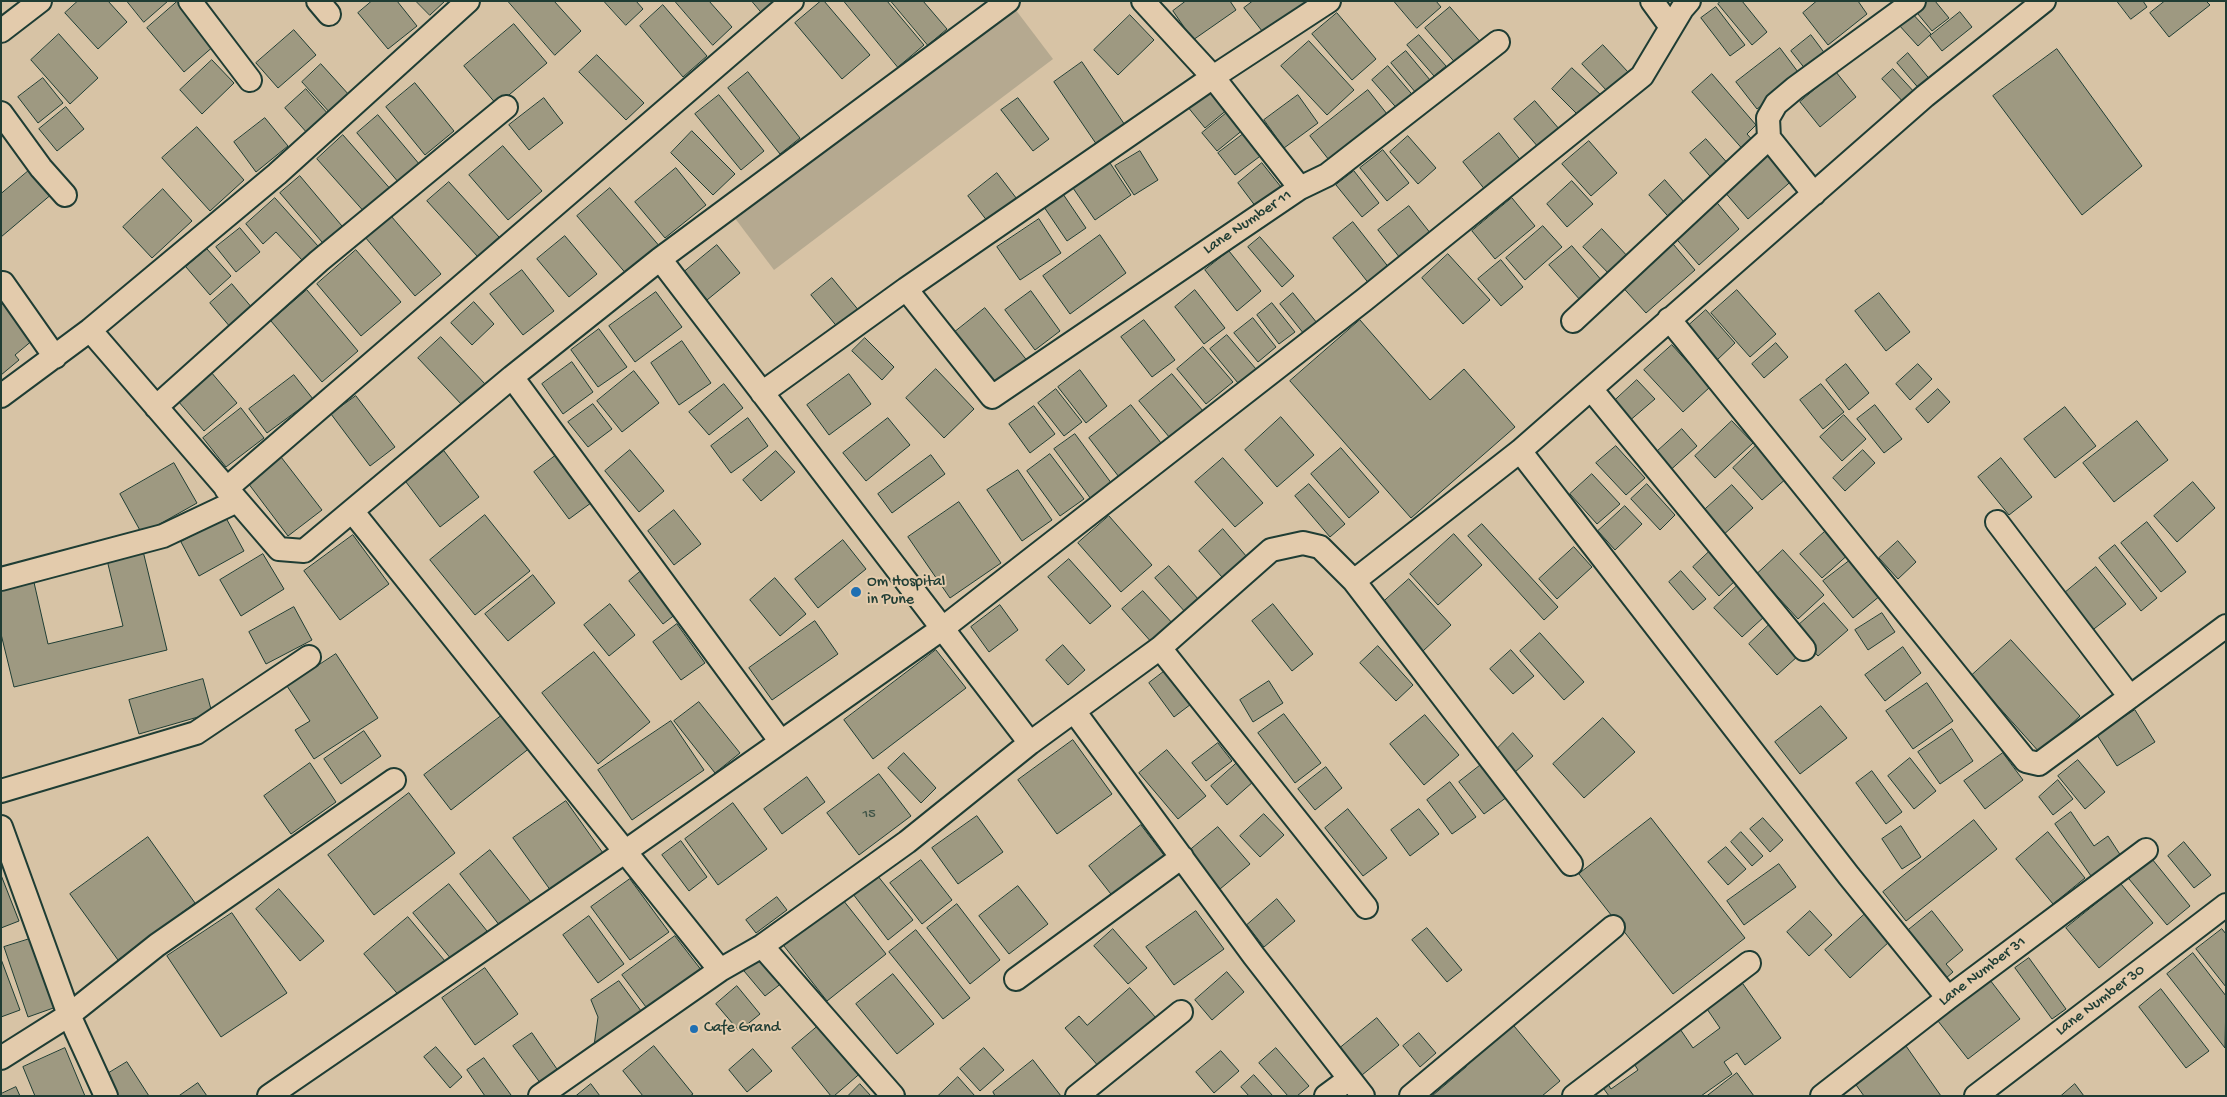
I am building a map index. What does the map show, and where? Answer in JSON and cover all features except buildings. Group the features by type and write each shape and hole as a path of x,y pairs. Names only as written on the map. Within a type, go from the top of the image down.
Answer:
{"street":[{"path":"1,31 40,1"},
{"path":"190,1 250,80"},
{"path":"1,396 90,330 277,174 468,1"},
{"path":"1,579 163,536 232,495 792,1"},
{"path":"90,330 279,549 304,551 512,377 660,260 1008,1"},
{"path":"762,393 906,289 1213,76 1329,1"},
{"path":"1652,1 1671,27"},
{"path":"269,1096 626,851 944,628 1356,306 1642,76 1689,1"},
{"path":"1814,194 1769,138 1768,118 1776,104 1795,88 1914,1"},
{"path":"1354,581 1520,452 1925,96 2044,1"},
{"path":"1155,5 1300,188"},
{"name":"Lane Number 11","path":"906,289 992,397 1300,188 1327,175 1498,42"},
{"path":"156,407 319,261 506,107"},
{"path":"1,113 41,168 65,195"},
{"path":"1573,321 1769,138"},
{"path":"660,260 944,628 1030,743"},
{"path":"3,283 55,356"},
{"path":"1670,319 2026,761 2039,764 2226,626"},
{"path":"512,377 781,742"},
{"path":"1591,389 1804,649"},
{"path":"1520,452 1849,876 1948,998"},
{"path":"352,511 720,970"},
{"path":"1996,522 2130,697"},
{"path":"540,1096 720,970 762,946 907,842 1030,743 1160,648 1271,550 1303,543 1320,546 1354,581 1571,864"},
{"path":"1160,648 1366,906"},
{"path":"1,791 196,733 309,657"},
{"path":"1074,711 1254,956 1356,1087 1326,1096"},
{"path":"1,1058 70,1015 157,945 394,780"},
{"path":"1,827 70,1015 106,1096"},
{"name":"Lane Number 31","path":"1822,1096 1948,998 2146,850"},
{"path":"1016,979 1182,857"},
{"name":"Lane Number 30","path":"1976,1096 2226,905"},
{"path":"1411,1096 1613,927"},
{"path":"762,946 892,1096"},
{"path":"1574,1096 1749,963"},
{"path":"1077,1096 1181,1012"}],"shaded area":[{"path":"1009,1 1053,59 774,270 731,213"}],"place":[{"name":"Om Hospital in Pune","path":"856,592"},
{"name":"Cafe Grand","path":"694,1029"}]}
